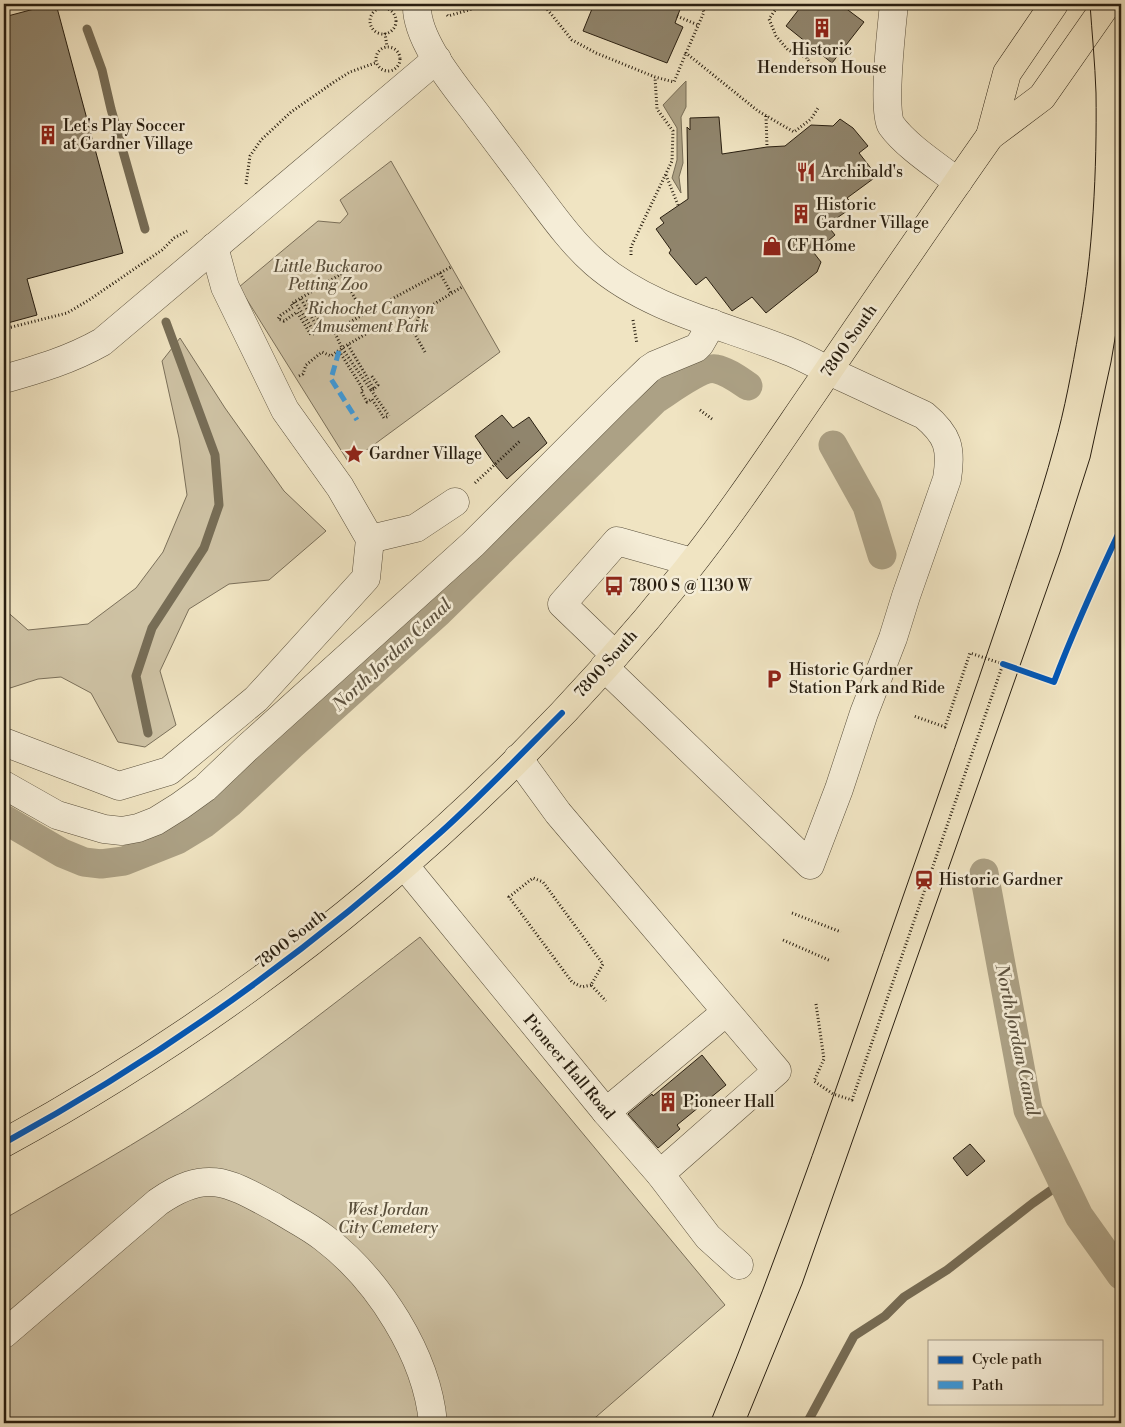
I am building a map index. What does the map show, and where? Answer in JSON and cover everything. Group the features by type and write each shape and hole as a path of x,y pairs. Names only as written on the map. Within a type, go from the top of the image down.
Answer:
{"main road":[{"name":"7800 South","path":"990,136 1007,73 1054,4"},
{"name":"7800 South","path":"4,1143 126,1071 214,1014 308,944 404,865 476,800 562,713 655,609 721,526 990,136 1042,98 1107,4"}],"lane":[{"path":"417,4 416,11 426,43 454,85 558,224 583,252 607,272 632,289 668,307 786,350 924,415 942,433 947,442 950,462 947,479 893,638 810,865 610,661 562,604 617,541 692,562"},
{"path":"894,4 890,33 887,96 890,123 912,146 958,182"},
{"path":"4,379 67,359 102,342 437,59"},
{"path":"4,742 119,786 169,770 256,699 366,578 370,539 340,487 285,410 225,287 214,247"},
{"path":"4,785 57,815 104,830 122,831 138,828 156,821 180,806 205,788 255,740 473,544 649,369 696,348 712,324"},
{"path":"370,539 416,528 455,502"},
{"path":"518,758 558,814 777,1071 660,1174"},
{"name":"Pioneer Hall Road","path":"404,865 606,1112 660,1174 708,1237 740,1265"},
{"path":"606,1112 726,1012"},
{"path":"4,1334 173,1191 189,1184 205,1181 217,1182 234,1186 310,1228 337,1248 366,1278 414,1353 428,1392 432,1423"}],"path":[{"path":"444,13 448,16 489,4"},
{"path":"543,4 572,40 596,53 655,77 674,82 704,12 701,4"},
{"path":"771,4 776,10"},
{"path":"783,4 769,19 776,36 788,50 807,58 814,71"},
{"path":"380,8 392,12 395,19 394,27 385,33 379,33 370,24 371,16 380,8"},
{"path":"678,16 698,25"},
{"path":"385,33 387,47"},
{"path":"387,47 393,48 400,58 396,69 388,72 380,69 375,63 378,51 387,47"},
{"path":"807,58 814,48"},
{"path":"686,53 758,111 794,132 811,119 818,108"},
{"path":"246,190 250,156 261,140 291,112 334,82 350,72 375,63"},
{"path":"631,258 631,247 672,161 672,131 657,109 655,77"},
{"path":"766,115 767,147"},
{"path":"666,175 678,205"},
{"path":"4,328 67,312 89,300 162,250 174,238 195,228"},
{"path":"348,345 389,416 384,418 372,399 367,402 361,391 363,390 341,349 334,330 451,267"},
{"path":"440,273 451,293"},
{"path":"295,302 315,333 312,335 297,312 284,321 278,319 292,307 291,304 340,274 364,314"},
{"path":"425,352 413,331 421,312 462,287"},
{"path":"300,299 319,330 324,329 307,300"},
{"path":"277,392 303,374 306,365 322,352 332,356 384,324"},
{"path":"341,349 372,389"},
{"path":"371,375 378,385 372,389"},
{"path":"700,410 712,419"},
{"path":"455,502 521,440"},
{"path":"816,1004 824,1059 814,1081 833,1094 852,1100 1003,664 970,653 945,726 914,716"},
{"path":"533,878 543,882 603,964 591,985 582,987 572,982 509,897 533,878"},
{"path":"792,913 841,932"},
{"path":"783,940 831,960"},
{"path":"591,985 606,1001"}],"green space":[{"name":"Richochet Canyon Amusement Park","path":"391,161 500,352 349,463 239,287 318,221 340,223 348,214 340,200"},
{"path":"180,338 225,408 284,491 326,531 269,580 229,584 189,609 160,671 176,725 145,747 118,742 91,693 61,677 38,679 4,690 4,609 28,630 88,624 136,588 163,552 187,495 179,438 162,361"},
{"name":"West Jordan City Cemetery","path":"420,937 725,1305 589,1423 4,1423 4,1219 131,1145 205,1098 287,1040"}],"shaded area":[{"path":"686,81 686,107 681,117 683,163 679,177 681,193 672,178 677,160 677,128 663,105"}],"building":[{"name":"Let's Play Soccer at Gardner Village","path":"56,4 123,253 27,279 37,315 4,324 4,17"},
{"path":"594,4 682,4 675,23 683,27 667,63 583,31"},
{"name":"Historic Henderson House","path":"803,4 840,4 864,22 832,63 786,26"},
{"name":"Historic Gardner Village","path":"719,117 722,154 785,146 811,125 833,126 840,119 853,128 868,146 859,153 877,176 847,198 854,206 827,225 835,235 814,253 821,262 817,272 766,313 752,297 732,311 706,277 696,285 669,253 671,250 656,229 664,223 660,218 688,199 687,127 690,130 690,118"},
{"path":"502,415 513,428 529,417 547,443 507,479 475,436"},
{"name":"Pioneer Hall","path":"702,1055 726,1085 677,1125 680,1129 658,1148 628,1114 652,1094 653,1096"},
{"path":"970,1144 985,1161 967,1176 953,1158"}],"waterway":[{"path":"87,29 102,70 145,229"},
{"path":"148,733 136,676 152,628 204,548 219,505 215,455 166,322"},
{"name":"North Jordan Canal","path":"4,819 62,853 84,862 101,864 124,861 177,840 205,823 230,803 439,612 656,399 694,375 710,369 716,369 733,376 748,386"},
{"name":"North Jordan Canal","path":"833,445 867,506 882,555"},
{"name":"North Jordan Canal","path":"984,873 1028,1110 1079,1216 1121,1275"},
{"path":"807,1423 854,1336 885,1316 904,1297 947,1270 1063,1182"}],"tram line":[{"path":"710,1423 763,1290 836,1088 1002,610 1036,509 1058,433 1084,301 1091,242 1096,152 1096,93 1090,4"},
{"path":"745,1423 802,1284 1060,552 1090,458 1111,362 1121,303"}],"marked path":[{"path":"339,351 331,379 357,420"}],"cycle path":[{"path":"1003,664 1054,682 1086,604 1121,528"},
{"path":"4,1143 120,1075 176,1039 285,961 338,920 441,832 562,713"}],"place":[{"name":"Historic Henderson House","path":"822,28"},
{"name":"Let's Play Soccer at Gardner Village","path":"48,135"},
{"name":"Archibald's","path":"806,172"},
{"name":"Historic Gardner Village","path":"801,214"},
{"name":"CF Home","path":"772,246"},
{"name":"Gardner Village","path":"354,454"},
{"name":"7800 S @ 1130 W","path":"614,586"},
{"name":"Historic Gardner Station Park and Ride","path":"774,679"},
{"name":"Historic Gardner","path":"924,880"},
{"name":"Pioneer Hall","path":"668,1102"}],"park label":[{"name":"Little Buckaroo Petting Zoo","path":"328,276"}]}
